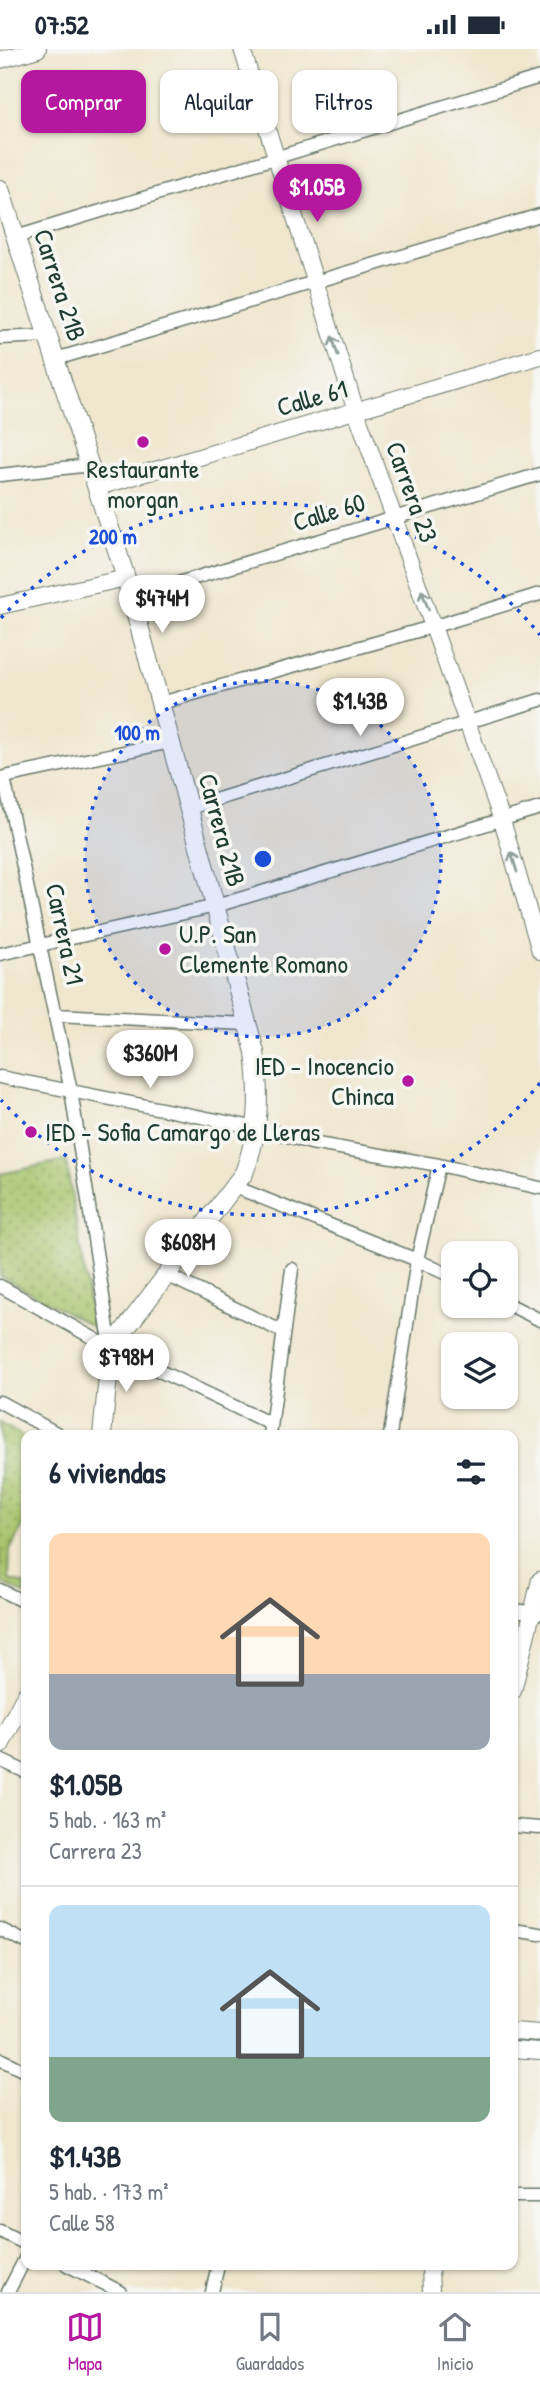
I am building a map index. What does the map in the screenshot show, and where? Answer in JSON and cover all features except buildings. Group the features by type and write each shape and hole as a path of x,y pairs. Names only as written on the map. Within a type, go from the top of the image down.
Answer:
{"main road":[{"name":"Carrera 21B","path":"0,189 127,578 255,1052 258,1080 257,1128 244,1173 111,1348"},
{"name":"Carrera 21","path":"103,1430 111,1348"},
{"path":"0,1745 21,1705"}],"street":[{"name":"Carrera 23","path":"242,49 356,411 435,626 502,820 540,951"},
{"path":"0,60 33,50"},
{"path":"16,237 540,77"},
{"path":"56,359 540,215"},
{"path":"0,338 49,336"},
{"name":"Calle 61","path":"98,487 540,356"},
{"path":"0,475 91,465"},
{"name":"Calle 60","path":"132,597 540,474"},
{"path":"0,606 127,578"},
{"path":"161,703 540,594"},
{"path":"189,808 540,700"},
{"path":"2,778 171,742"},
{"name":"Carrera 21","path":"2,778 42,946 71,1091 111,1348"},
{"path":"0,954 216,906 540,808"},
{"path":"55,1015 247,1024"},
{"path":"0,1077 257,1128 311,1143 439,1165 540,1188"},
{"path":"391,1430 417,1259 439,1165"},
{"path":"235,1187 441,1271"},
{"path":"0,1286 111,1348 271,1430 292,1269"},
{"path":"167,1275 283,1332"},
{"path":"518,1309 540,1320"},
{"path":"0,1402 51,1430"},
{"path":"518,1674 536,1613 540,1580"},
{"path":"0,1590 21,1600"},
{"path":"518,1611 536,1613"},
{"path":"0,1759 21,1770"},
{"path":"518,1826 540,1828"},
{"path":"0,1929 21,1940"},
{"path":"518,1931 540,1934"},
{"path":"518,2031 540,2033"},
{"path":"518,2049 540,2051"},
{"path":"0,2059 21,2070"},
{"path":"518,2196 540,2196"},
{"path":"0,2231 21,2242"},
{"path":"8,2292 21,2267"},
{"path":"76,2270 119,2291"},
{"path":"212,2292 217,2270"},
{"path":"429,2270 431,2292"}],"green space":[{"path":"66,1160 93,1327 0,1276 0,1174"},
{"path":"0,1423 21,1435 21,1530 10,1550 9,1580 21,1583 21,1592 0,1582"}],"place":[{"name":"Restaurante morgan","path":"143,442"},
{"name":"U.P. San Clemente Romano","path":"165,949"},
{"name":"IED - Inocencio Chinca","path":"408,1081"},
{"name":"IED - Sofia Camargo de Lleras","path":"31,1132"}]}
